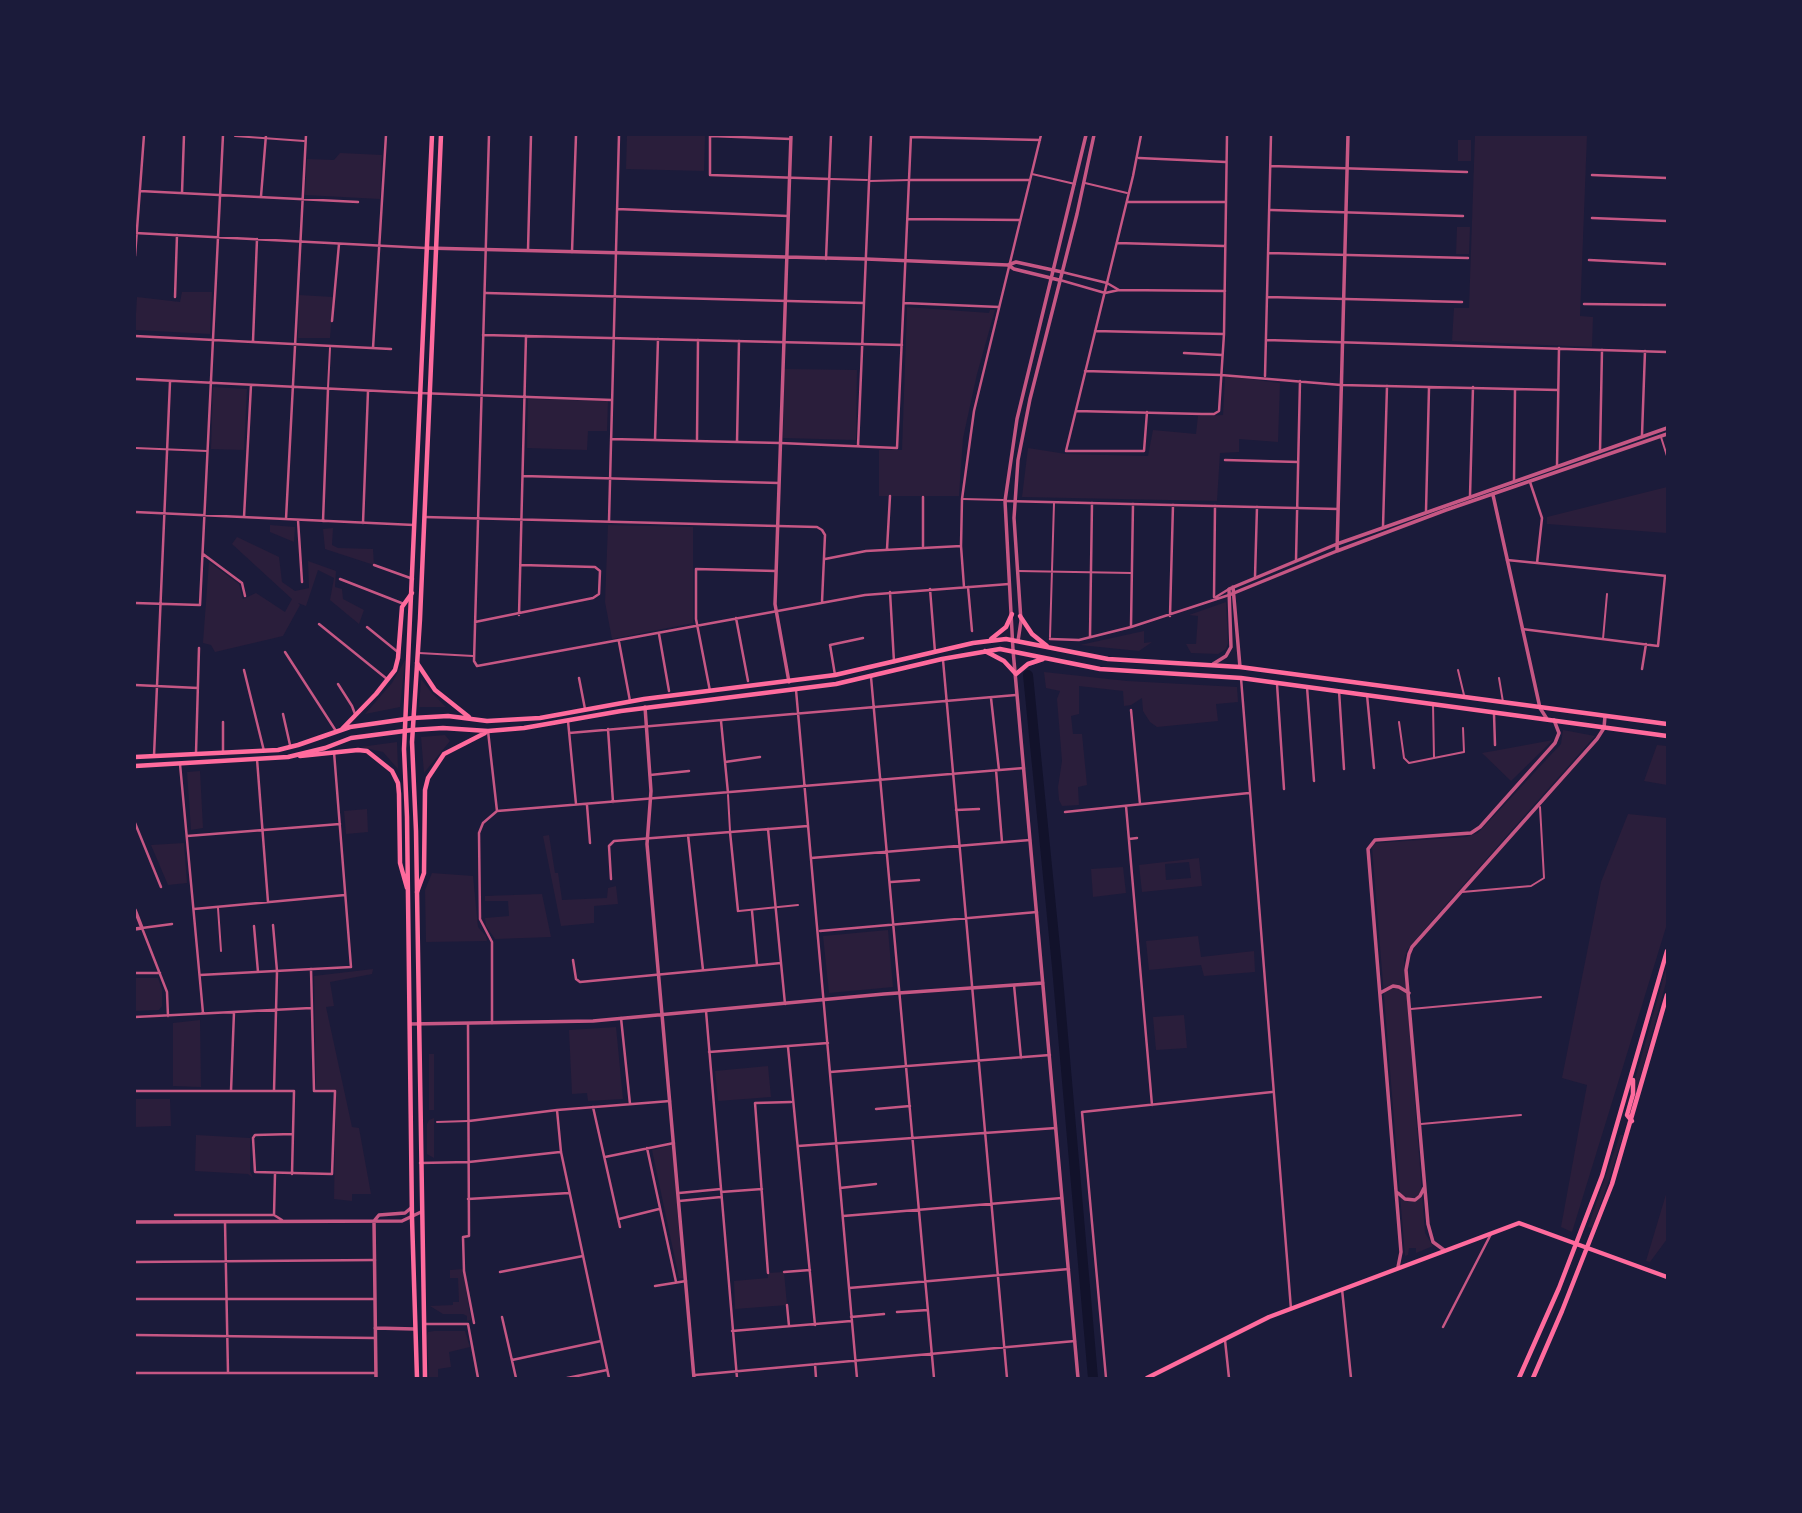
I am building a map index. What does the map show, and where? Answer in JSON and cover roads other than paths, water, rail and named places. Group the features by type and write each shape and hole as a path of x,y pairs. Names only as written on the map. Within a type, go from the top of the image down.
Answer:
{"main road":[{"path":"417,1378 404,730 432,135"},
{"path":"425,1378 412,718 418,663 441,135"},
{"path":"339,730 361,710 396,667 404,604 412,593"},
{"path":"990,640 1006,627 1012,614"},
{"path":"1020,616 1032,634 1051,649"},
{"path":"135,757 264,751 290,747 339,730 412,718 448,716 493,721 538,718 630,701 835,675 990,640 1016,639 1051,649 1135,662 1240,667 1667,724"},
{"path":"288,757 351,738 404,730 443,727 488,731 568,721 645,708 796,690 871,677 984,651 1013,650 1100,669 1241,678 1667,736"},
{"path":"984,651 1004,661 1016,674 1028,664 1045,659"},
{"path":"418,663 435,690 473,719"},
{"path":"417,892 424,873 425,790 428,778 440,758 450,750 488,731"},
{"path":"135,766 367,751 392,771 397,783 400,863 409,892"},
{"path":"1519,1378 1577,1243 1606,1165 1667,951"},
{"path":"1532,1378 1588,1247 1614,1177 1667,995"},
{"path":"1632,1121 1627,1115 1633,1094 1633,1073"},
{"path":"1147,1378 1291,1309 1492,1232 1523,1223 1667,1277"}],"street":[{"path":"135,256 144,135"},
{"path":"182,192 184,135"},
{"path":"206,135 216,135"},
{"path":"135,603 200,605 223,135"},
{"path":"286,519 306,135"},
{"path":"373,348 386,135"},
{"path":"489,135 474,664 479,667 822,602 890,592 1009,584"},
{"path":"528,251 531,135"},
{"path":"572,252 576,135"},
{"path":"608,521 619,135"},
{"path":"826,259 831,135"},
{"path":"858,446 871,135"},
{"path":"1016,639 1009,584 1005,500 1017,419 1086,135"},
{"path":"1078,1378 1013,650 1020,616 1014,501 1025,421 1094,135"},
{"path":"1141,135 1066,450 1144,451 1147,412"},
{"path":"1075,411 1214,414 1219,411 1224,334 1227,135"},
{"path":"1265,377 1271,135"},
{"path":"1337,551 1348,135"},
{"path":"235,136 266,136 305,141"},
{"path":"261,196 266,136"},
{"path":"789,682 775,610 784,301 790,177 791,137 710,136 710,175 790,177 869,181 1030,180"},
{"path":"611,439 898,448 911,136 1040,137 974,411 962,499 961,546 972,631"},
{"path":"1137,158 1226,162"},
{"path":"1270,166 1467,172"},
{"path":"1031,174 1075,184"},
{"path":"1592,175 1667,178"},
{"path":"1084,183 1129,194"},
{"path":"139,191 358,202"},
{"path":"1127,202 1226,202"},
{"path":"617,209 788,216"},
{"path":"1270,210 1463,216"},
{"path":"1592,218 1667,221"},
{"path":"908,219 1020,220"},
{"path":"135,233 436,248 1008,265 1016,262 1107,284 1118,290"},
{"path":"175,297 177,235"},
{"path":"253,341 257,239"},
{"path":"332,321 339,243"},
{"path":"1117,243 1224,246"},
{"path":"1269,253 1468,258"},
{"path":"1590,260 1667,264"},
{"path":"1008,265 1014,269 1105,293 1118,290 1225,291"},
{"path":"486,293 864,303"},
{"path":"1268,297 1462,302"},
{"path":"904,303 1000,307"},
{"path":"1584,304 1667,305"},
{"path":"1095,331 1224,334"},
{"path":"483,335 902,345"},
{"path":"135,336 391,349"},
{"path":"519,615 526,336"},
{"path":"655,440 658,340"},
{"path":"696,440 698,340"},
{"path":"1266,340 1667,352"},
{"path":"737,442 739,341"},
{"path":"323,521 330,345"},
{"path":"1557,466 1559,348"},
{"path":"1600,452 1602,350"},
{"path":"1642,437 1645,351"},
{"path":"1184,353 1222,355"},
{"path":"1085,371 1265,377 1300,382 1387,386 1558,390"},
{"path":"135,379 612,400"},
{"path":"154,756 170,381"},
{"path":"1296,561 1300,382"},
{"path":"244,517 251,385"},
{"path":"1383,527 1387,386"},
{"path":"1426,518 1429,387"},
{"path":"1470,496 1473,387"},
{"path":"1514,481 1515,389"},
{"path":"363,523 368,391"},
{"path":"1054,502 1050,639 1069,641 1170,616 1337,551 1660,434 1667,428"},
{"path":"1660,434 1667,456"},
{"path":"1231,591 1296,561 1383,527 1642,437 1667,434"},
{"path":"135,448 207,451"},
{"path":"1225,460 1298,462"},
{"path":"523,476 779,483"},
{"path":"1522,478 1496,489 1493,495 1539,708 1547,719"},
{"path":"1530,482 1542,518 1537,563"},
{"path":"887,549 890,496"},
{"path":"923,497 923,547"},
{"path":"962,499 1338,509"},
{"path":"1090,637 1092,503"},
{"path":"1131,627 1133,504"},
{"path":"1170,616 1173,505"},
{"path":"1214,598 1215,506"},
{"path":"1255,579 1257,507"},
{"path":"135,512 414,525"},
{"path":"424,517 817,527 825,535 822,602"},
{"path":"298,520 302,582"},
{"path":"824,559 887,549 961,546"},
{"path":"203,554 243,583 245,596"},
{"path":"1507,560 1666,576 1658,646 1522,629"},
{"path":"374,565 412,579"},
{"path":"475,622 598,597 600,571 595,566 521,565"},
{"path":"710,691 697,626 696,569 776,571"},
{"path":"1016,571 1132,573"},
{"path":"340,579 404,604"},
{"path":"930,589 934,652"},
{"path":"1213,664 1226,656 1231,647 1231,591"},
{"path":"1231,591 1240,667"},
{"path":"890,592 894,662"},
{"path":"1603,639 1607,594"},
{"path":"736,617 748,681"},
{"path":"319,624 388,680"},
{"path":"367,627 399,653"},
{"path":"659,634 669,691"},
{"path":"835,675 830,645 863,638"},
{"path":"619,641 630,701"},
{"path":"1642,669 1646,644"},
{"path":"196,754 199,648"},
{"path":"285,652 339,730"},
{"path":"418,653 474,656"},
{"path":"943,659 1007,1378"},
{"path":"244,670 264,751"},
{"path":"1458,670 1464,696"},
{"path":"871,677 934,1378"},
{"path":"579,678 585,709"},
{"path":"1241,678 1291,1309"},
{"path":"1499,678 1503,703"},
{"path":"1277,683 1284,789"},
{"path":"338,684 355,716"},
{"path":"135,685 198,688"},
{"path":"1307,687 1314,781"},
{"path":"796,690 857,1378"},
{"path":"1339,691 1344,768"},
{"path":"569,733 1017,695"},
{"path":"1367,695 1374,768"},
{"path":"991,698 1002,842"},
{"path":"1433,703 1434,759"},
{"path":"352,706 361,710"},
{"path":"645,708 651,798 647,839 694,1377 1075,1341"},
{"path":"1131,710 1140,804"},
{"path":"1494,712 1495,745"},
{"path":"283,714 290,747"},
{"path":"1444,1250 1430,1237 1410,1010 1407,964 1410,950 1597,739 1604,727 1605,716"},
{"path":"1398,1267 1401,1252 1368,849 1370,844 1380,839 1471,832 1480,827 1555,743 1559,730 1554,720"},
{"path":"568,721 576,805"},
{"path":"721,721 738,911 798,905"},
{"path":"223,722 223,754"},
{"path":"1399,722 1404,758 1406,762 1412,763 1464,752 1463,728"},
{"path":"608,729 613,803"},
{"path":"488,731 497,811"},
{"path":"200,975 351,967 334,752"},
{"path":"725,762 760,757"},
{"path":"257,760 268,902"},
{"path":"180,764 203,1013"},
{"path":"492,1023 492,942 480,919 479,833 483,823 497,811 1024,768"},
{"path":"650,775 689,771"},
{"path":"1065,812 1249,793"},
{"path":"1461,892 1531,886 1544,878 1539,802"},
{"path":"586,804 590,843"},
{"path":"1126,806 1152,1105"},
{"path":"956,810 979,809"},
{"path":"135,823 161,887"},
{"path":"187,836 340,824"},
{"path":"611,879 609,846 614,841 808,826"},
{"path":"768,829 785,1004"},
{"path":"688,835 703,970"},
{"path":"1129,839 1137,838"},
{"path":"811,858 1030,840"},
{"path":"889,882 919,880"},
{"path":"194,909 345,895"},
{"path":"218,907 220,951"},
{"path":"135,910 167,992 168,1016"},
{"path":"752,911 757,965"},
{"path":"819,931 1037,912"},
{"path":"135,929 172,924"},
{"path":"273,925 276,971 274,1091"},
{"path":"254,926 258,972"},
{"path":"573,960 576,979 580,982 781,963"},
{"path":"293,1134 255,1135 254,1169 258,1173 332,1174 335,1091 314,1091 311,969"},
{"path":"135,973 160,973"},
{"path":"410,1024 561,1023 1043,983"},
{"path":"1014,985 1021,1058"},
{"path":"1380,993 1393,986 1409,993"},
{"path":"1410,1010 1541,997"},
{"path":"135,1017 311,1008"},
{"path":"706,1011 737,1378"},
{"path":"231,1091 234,1012"},
{"path":"621,1018 630,1104"},
{"path":"468,1024 469,1236 463,1237 464,1271 474,1323"},
{"path":"709,1052 828,1043"},
{"path":"788,1046 815,1325"},
{"path":"830,1072 1050,1055"},
{"path":"135,1091 294,1091 292,1174"},
{"path":"1106,1378 1082,1112 1274,1092"},
{"path":"437,1122 670,1101"},
{"path":"768,1273 755,1103 793,1101"},
{"path":"876,1108 910,1106"},
{"path":"593,1107 620,1227"},
{"path":"557,1110 561,1152 609,1378"},
{"path":"1420,1124 1521,1115"},
{"path":"797,1146 1056,1128"},
{"path":"604,1157 674,1143"},
{"path":"647,1148 677,1282"},
{"path":"420,1163 469,1162 561,1152"},
{"path":"274,1215 275,1174"},
{"path":"840,1188 876,1184"},
{"path":"1396,1192 1405,1199 1415,1200 1425,1186"},
{"path":"678,1193 762,1189"},
{"path":"468,1199 569,1193"},
{"path":"679,1201 721,1197"},
{"path":"843,1216 1062,1198"},
{"path":"135,1373 376,1376 374,1222 379,1214 405,1213 412,1207"},
{"path":"619,1219 660,1209"},
{"path":"135,1222 404,1221 421,1212"},
{"path":"175,1215 274,1215 284,1222"},
{"path":"225,1222 228,1378"},
{"path":"1443,1327 1492,1232"},
{"path":"500,1272 583,1256"},
{"path":"135,1262 375,1260"},
{"path":"849,1289 1069,1269"},
{"path":"784,1272 810,1270"},
{"path":"655,1286 686,1281"},
{"path":"1342,1289 1351,1378"},
{"path":"135,1299 375,1299"},
{"path":"787,1305 789,1326"},
{"path":"897,1312 928,1310"},
{"path":"732,1331 815,1325 884,1314"},
{"path":"502,1317 516,1378"},
{"path":"423,1324 468,1324 478,1378"},
{"path":"375,1328 415,1329"},
{"path":"135,1335 375,1338"},
{"path":"1225,1339 1228,1378"},
{"path":"512,1360 601,1341"},
{"path":"815,1364 816,1378"},
{"path":"567,1378 607,1370"}],"waterway":[{"path":"1028,675 1093,1378"}]}
